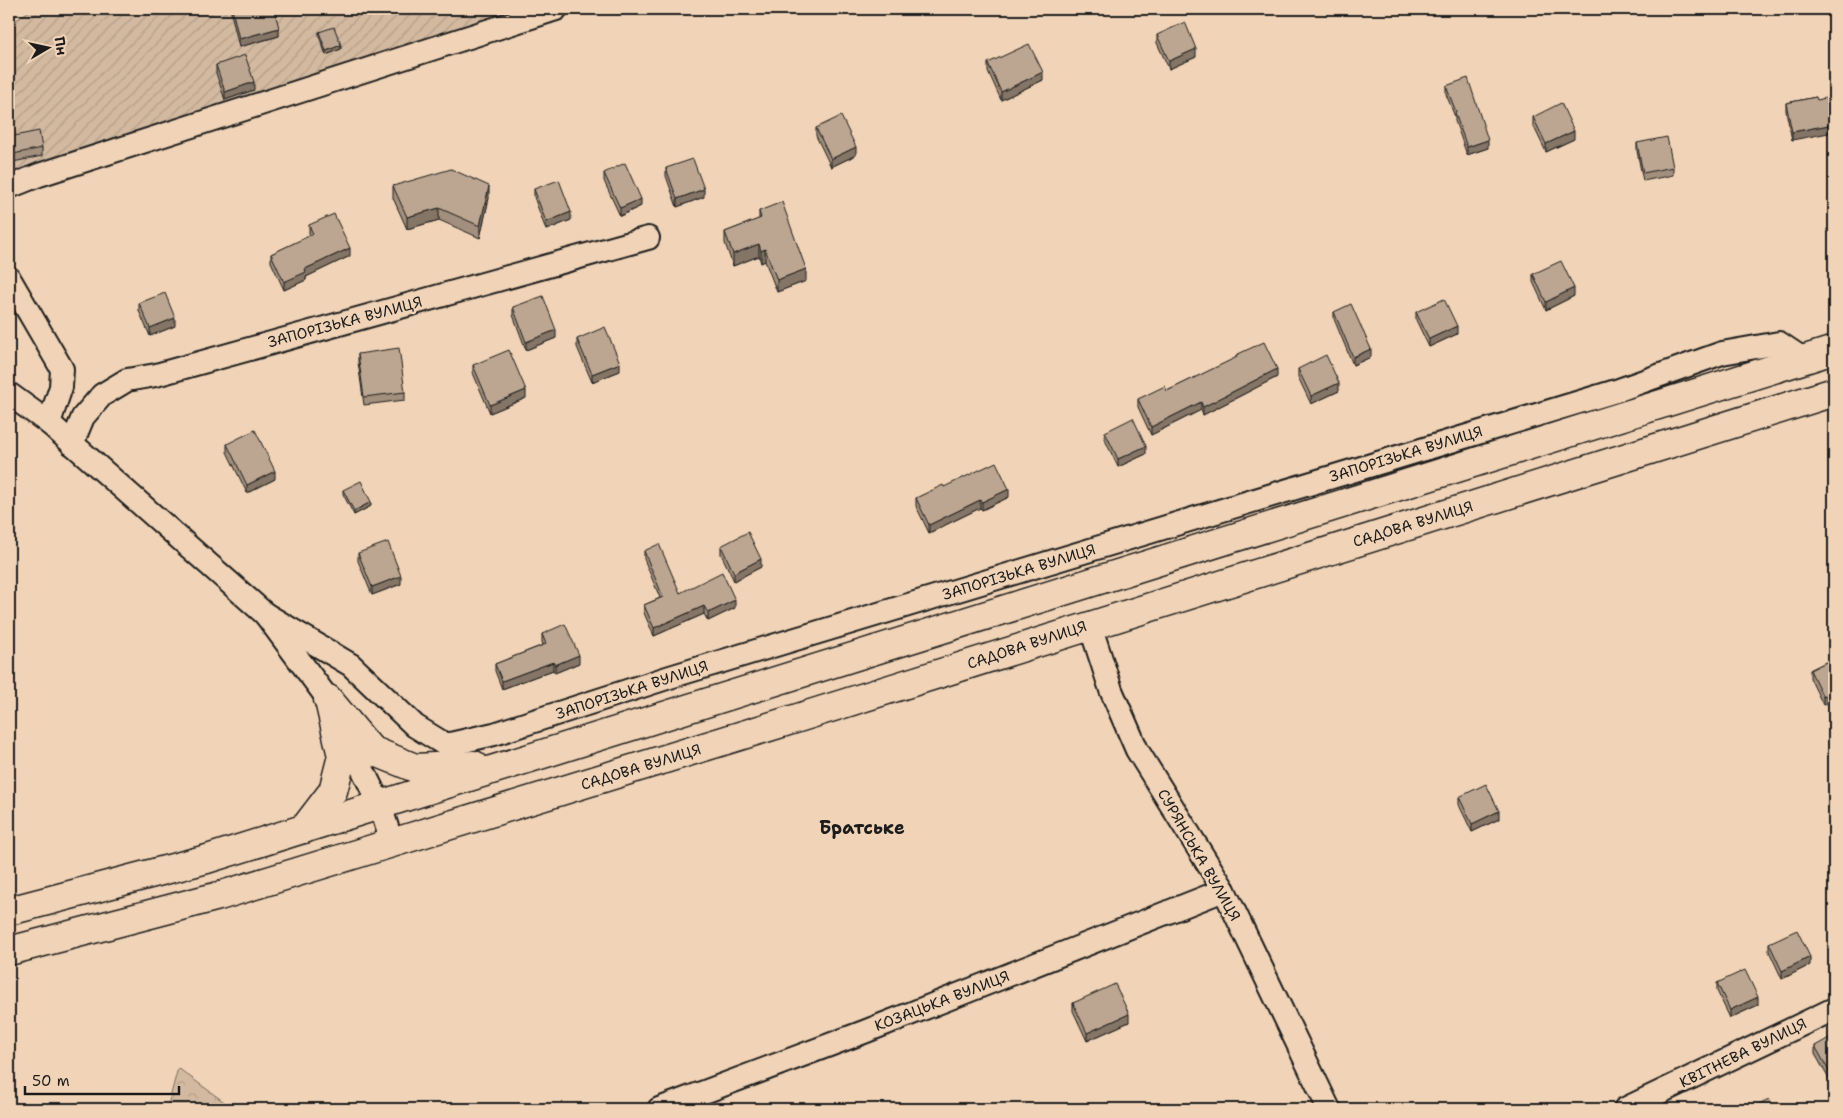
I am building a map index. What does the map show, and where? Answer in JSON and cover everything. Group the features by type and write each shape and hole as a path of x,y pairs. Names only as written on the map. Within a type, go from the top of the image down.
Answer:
{"main road":[{"path":"9,911 208,859 304,830 509,764 1834,350"},
{"name":"САДОВА ВУЛИЦЯ","path":"9,951 219,896 798,718 1834,392"},
{"path":"328,699 371,750 416,768 509,764"},
{"path":"304,830 332,792 342,756 328,699"}],"street":[{"path":"9,187 39,175 556,9"},
{"name":"ЗАПОРІЗЬКА ВУЛИЦЯ","path":"72,444 83,417 102,395 127,380 156,375 648,238"},
{"path":"9,278 62,369 61,387 49,422"},
{"name":"ЗАПОРІЗЬКА ВУЛИЦЯ","path":"265,614 351,665 415,726 446,745 494,734 670,677 1616,391 1722,353 1779,343 1803,359"},
{"path":"9,394 49,422 265,614 328,699 372,808 392,843"},
{"name":"СУРЯНСЬКА ВУЛИЦЯ","path":"1090,625 1111,690 1136,750 1224,890 1329,1109"},
{"name":"КОЗАЦЬКА ВУЛИЦЯ","path":"659,1109 828,1046 1224,890"},
{"name":"КВІТНЕВА ВУЛИЦЯ","path":"1625,1109 1834,1009"}],"green space":[{"path":"32,9 538,9 9,179 9,25"},
{"path":"178,1068 227,1104 229,1109 167,1109"}],"building":[{"path":"232,9 274,9 279,28 239,39"},
{"path":"1185,22 1196,49 1169,61 1157,35"},
{"path":"334,27 341,45 326,51 319,32"},
{"path":"1029,44 1043,72 1001,92 988,63"},
{"path":"245,55 254,82 225,92 216,65"},
{"path":"1468,78 1488,140 1467,147 1446,86"},
{"path":"1834,96 1834,124 1792,132 1786,103 1816,97 1817,100"},
{"path":"1561,103 1574,131 1546,144 1533,117"},
{"path":"841,116 856,147 831,159 816,128"},
{"path":"39,131 42,148 13,154 9,137"},
{"path":"1667,137 1673,167 1643,173 1637,143"},
{"path":"693,159 704,189 677,199 666,168"},
{"path":"625,163 641,199 620,208 604,173"},
{"path":"451,169 489,186 480,226 439,208 407,217 393,186"},
{"path":"559,180 571,212 546,222 534,189"},
{"path":"782,202 806,269 777,280 765,249 761,251 759,244 733,254 725,232 761,218 759,211"},
{"path":"334,214 350,248 305,269 306,272 284,282 271,254 313,234 309,225"},
{"path":"1561,261 1574,288 1546,302 1533,274"},
{"path":"165,293 175,318 150,328 139,303"},
{"path":"543,296 556,330 526,342 513,307"},
{"path":"1444,299 1457,326 1429,339 1416,312"},
{"path":"1351,304 1371,349 1353,357 1334,312"},
{"path":"605,327 620,363 592,374 577,339"},
{"path":"1264,342 1277,369 1203,407 1201,402 1151,427 1138,399 1165,386 1167,391"},
{"path":"399,348 405,392 364,397 358,354"},
{"path":"509,350 526,390 490,405 473,365"},
{"path":"1326,355 1339,383 1311,396 1298,369"},
{"path":"1133,418 1146,446 1118,459 1105,432"},
{"path":"255,430 275,471 247,485 227,444"},
{"path":"996,462 1009,489 982,502 980,500 929,525 916,498"},
{"path":"361,481 371,502 354,511 343,490"},
{"path":"748,532 761,559 734,573 721,546"},
{"path":"388,542 401,576 372,587 358,553"},
{"path":"659,544 680,593 722,572 735,600 708,613 704,606 654,628 644,605 663,597 644,551"},
{"path":"565,624 579,655 555,665 553,662 502,681 495,664 546,644 542,634"},
{"path":"1834,658 1834,692 1823,697 1810,670"},
{"path":"1486,784 1499,811 1472,824 1459,797"},
{"path":"1797,930 1810,957 1782,971 1769,943"},
{"path":"1745,970 1758,997 1730,1010 1717,983"},
{"path":"1115,984 1129,1014 1087,1033 1073,1003"},
{"path":"1831,1037 1834,1043 1834,1080 1815,1046"},
{"path":"1769,1099 1774,1109 1749,1109"},
{"path":"1699,1103 1702,1109 1687,1109"}],"district":[{"name":"Братське","path":"862,828"}]}
